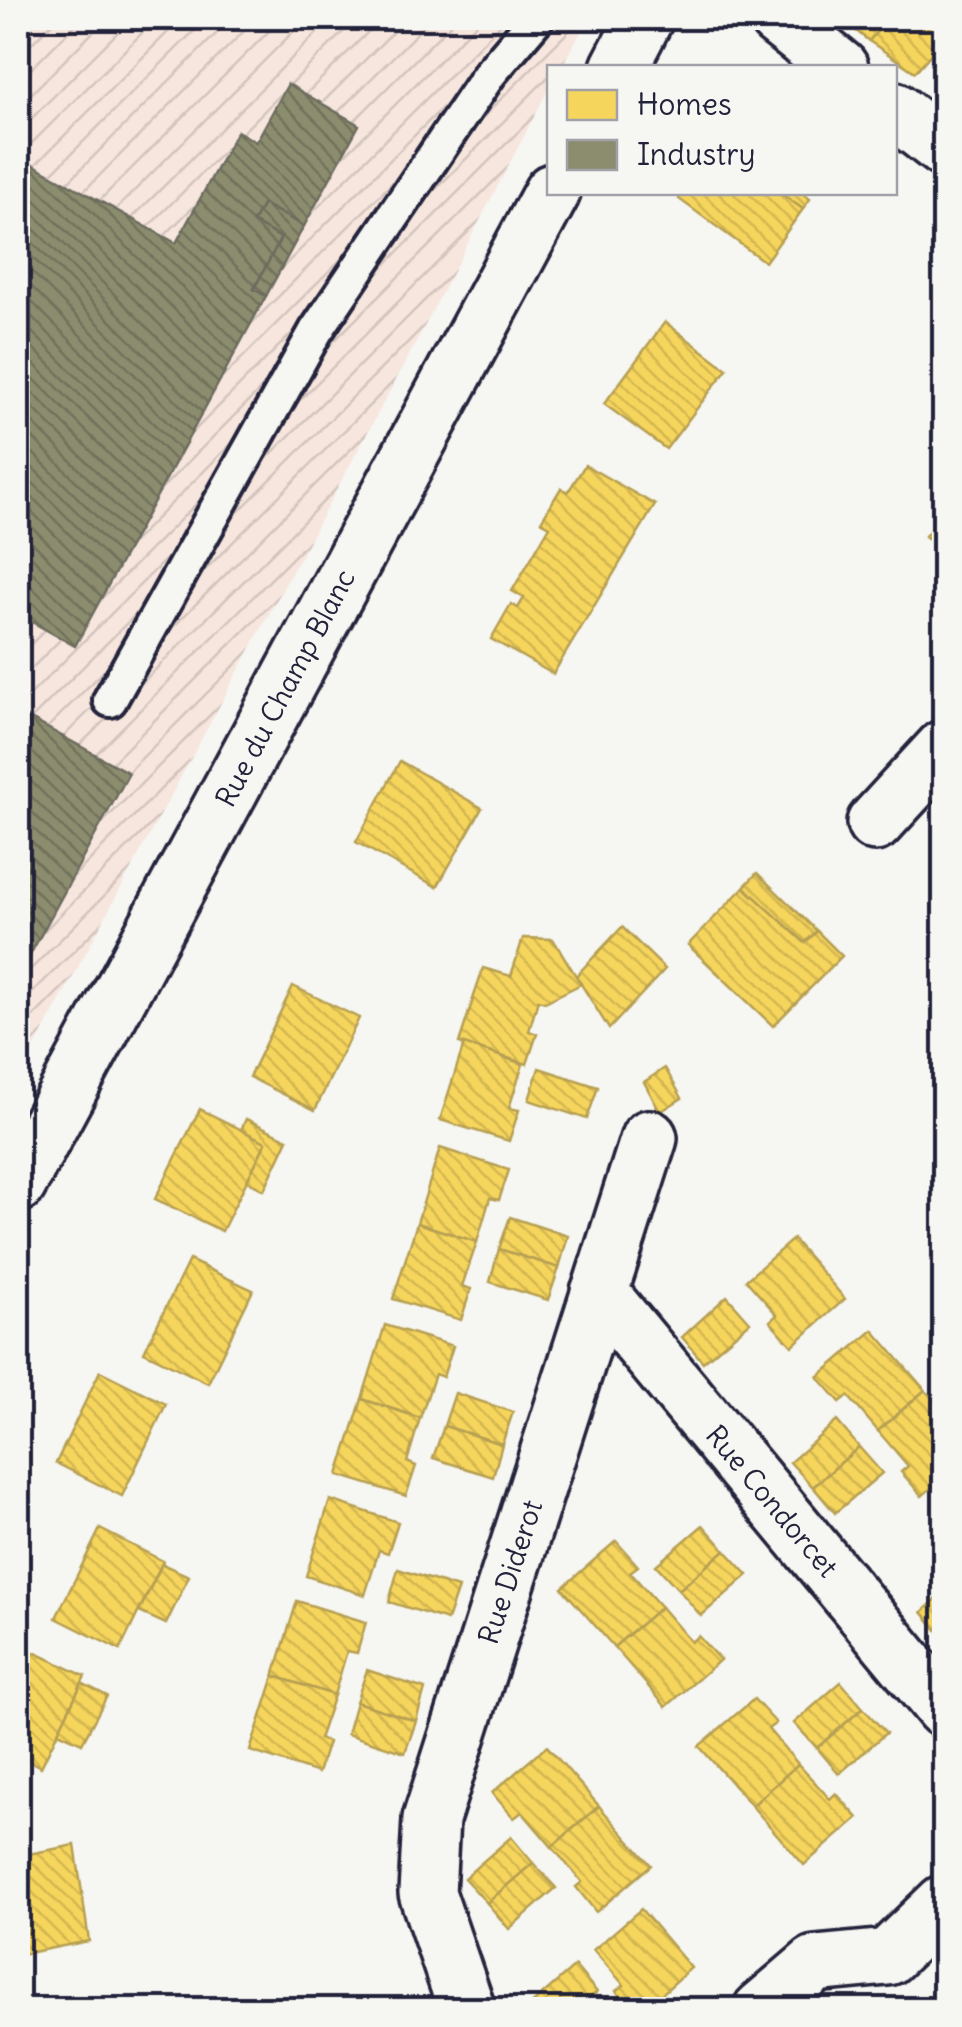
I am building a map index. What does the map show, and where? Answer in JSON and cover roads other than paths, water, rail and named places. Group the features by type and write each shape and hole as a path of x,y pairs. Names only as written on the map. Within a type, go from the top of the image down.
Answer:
{"street":[{"path":"621,65 645,18"},
{"path":"776,18 836,65"},
{"path":"897,112 944,149"},
{"name":"Rue du Champ Blanc","path":"18,1184 550,195"},
{"path":"875,823 944,748"},
{"name":"Rue Diderot","path":"467,2010 426,1892 431,1819 649,1138"},
{"name":"Rue Condorcet","path":"599,1292 944,1709"},
{"path":"761,2010 814,1964 888,1957 944,1904"}],"lane":[{"path":"110,700 316,331 490,73 537,18"}]}
